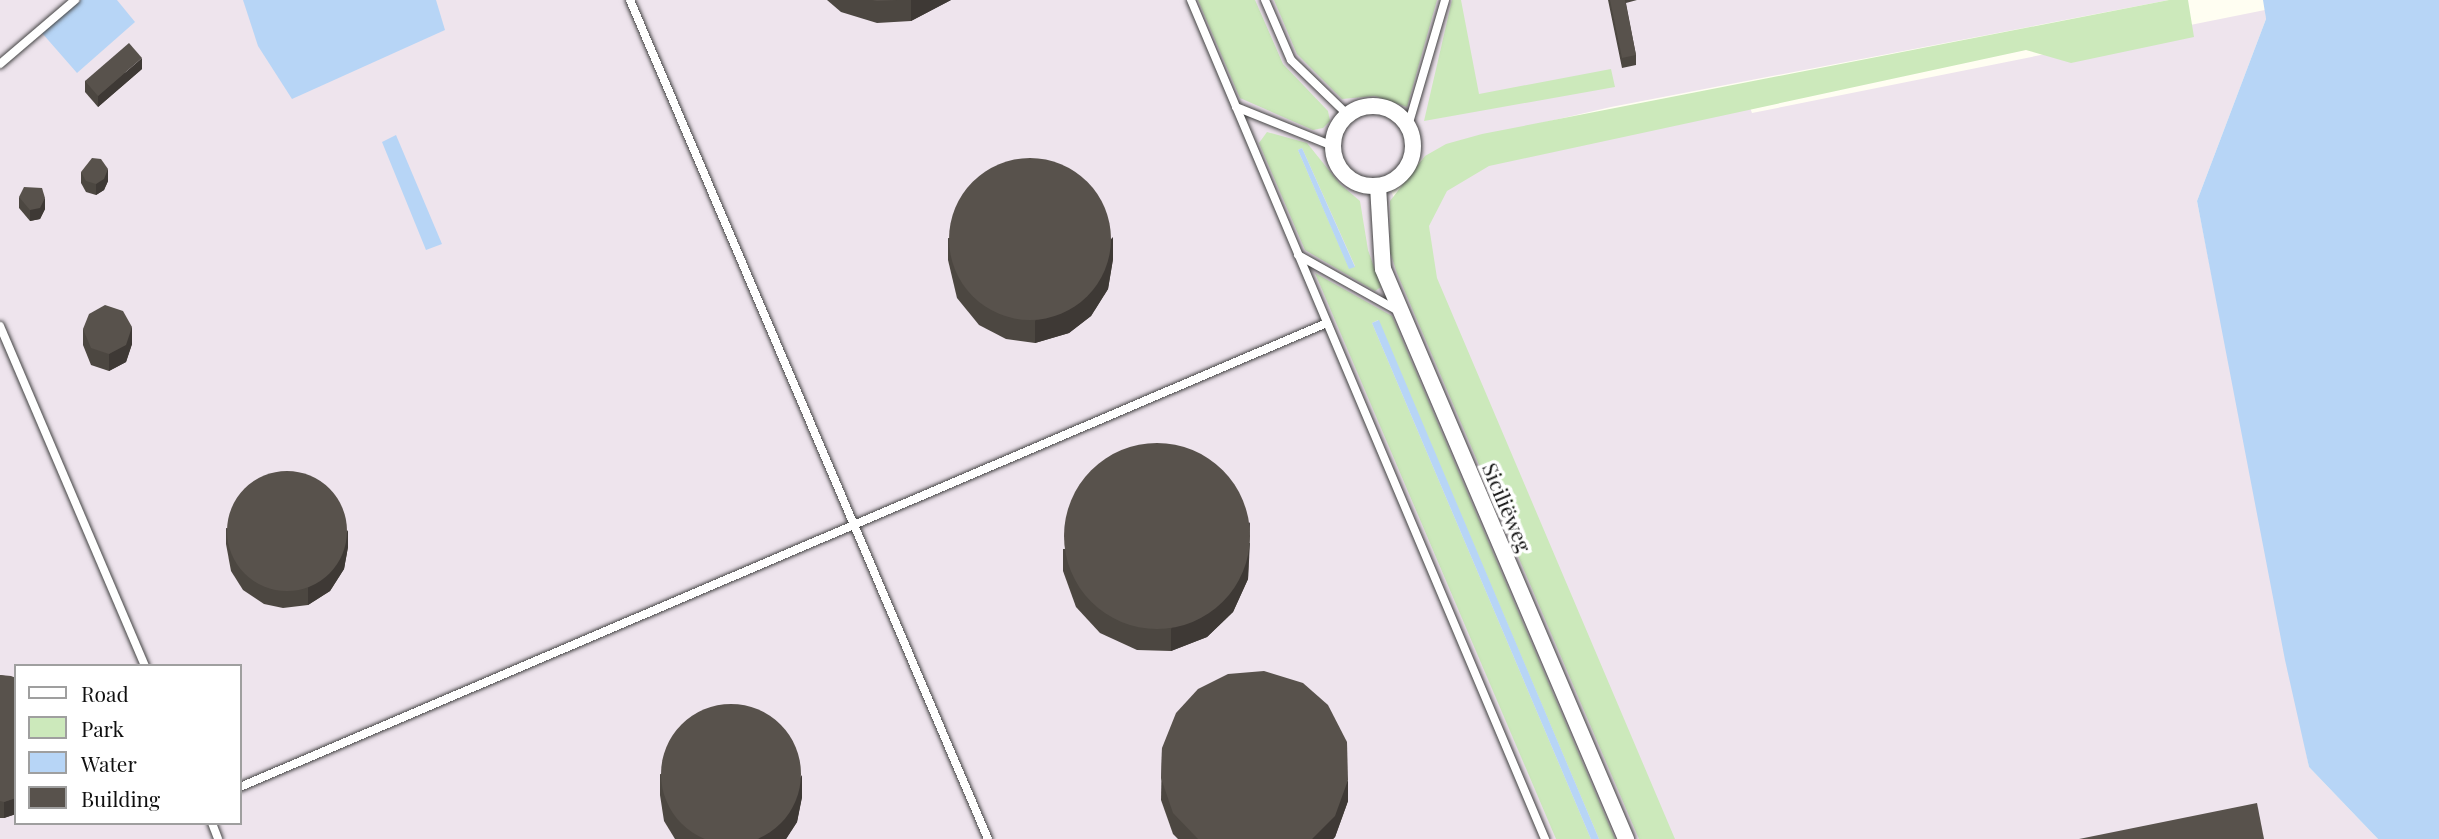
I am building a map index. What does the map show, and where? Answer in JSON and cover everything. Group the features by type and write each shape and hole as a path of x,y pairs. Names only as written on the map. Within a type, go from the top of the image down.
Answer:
{"street":[{"path":"1369,106 1381,106 1408,126 1413,139 1409,165 1401,175 1378,186 1347,176 1333,146 1348,115 1369,106"},
{"name":"Siciliëweg","path":"1378,186 1383,269 1626,839"}],"lane":[{"path":"0,64 75,0"},
{"path":"630,0 988,839"},
{"path":"1191,0 1545,839"},
{"path":"1265,0 1291,60 1348,115"},
{"path":"1408,126 1445,0"},
{"path":"1236,107 1333,146"},
{"path":"1298,256 1402,313"},
{"path":"242,786 1327,324"},
{"path":"0,326 144,664"}],"shaded area":[{"path":"0,0 2169,0 1611,107 1445,145 1387,181 1657,839 0,839"},
{"path":"2265,10 2266,19 2197,201 2309,767 2378,839 1671,839 1435,284 1427,209 1467,170 1746,97 1752,113"}],"green space":[{"path":"1198,0 1255,0 1283,64 1328,111 1330,121 1323,128 1313,130 1240,98"},
{"path":"1274,0 1437,0 1407,107 1375,96 1342,99 1297,54"},
{"path":"1452,0 1461,0 1479,94 1611,69 1615,87 1424,121"},
{"path":"2169,0 2188,0 2194,37 2071,63 2026,50 1489,166 1447,191 1429,226 1437,278 1675,839 1639,839 1397,273 1390,252 1390,201 1425,156 1446,144 1482,134"},
{"path":"1267,132 1307,143 1340,184 1360,201 1368,250 1381,287 1375,291 1305,250 1259,143","holes":["1302,148 1355,266 1349,268 1298,150"]},
{"path":"1315,273 1392,316 1615,839 1599,839 1378,320 1372,323 1591,839 1556,839"}],"water":[{"path":"81,0 117,0 135,22 77,73 42,33"},
{"path":"243,0 436,0 445,30 292,99 258,46"},
{"path":"2263,0 2439,0 2439,839 2378,839 2309,767 2285,660 2197,201 2266,19"},
{"path":"396,135 442,244 426,250 382,142"},
{"path":"1302,148 1355,267 1349,269 1298,150"},
{"path":"1379,320 1599,839 1591,839 1372,323"}],"building":[{"path":"1610,0 1625,0 1636,55 1622,58"},
{"path":"129,43 142,58 98,96 85,81"},
{"path":"92,158 101,159 108,169 104,179 96,184 86,181 81,172"},
{"path":"1030,158 1061,164 1075,171 1087,182 1098,194 1105,208 1111,239 1105,270 1098,284 1087,296 1075,307 1061,314 1030,320 999,314 985,307 973,296 962,284 955,270 949,239 955,208 962,194 973,182 985,171 999,164"},
{"path":"24,187 42,188 45,198 40,208 30,210 19,197"},
{"path":"105,305 123,311 132,327 126,345 109,354 91,348 83,329 89,314"},
{"path":"1157,443 1175,444 1193,450 1209,458 1223,470 1235,484 1243,500 1249,518 1249,554 1243,572 1235,588 1223,602 1209,614 1193,622 1175,628 1157,629 1139,628 1121,622 1105,614 1091,602 1079,588 1071,572 1065,554 1064,536 1065,518 1071,500 1079,484 1091,470 1105,458 1121,450 1139,444"},
{"path":"287,471 310,476 329,489 342,508 347,531 342,554 329,573 310,586 287,591 264,586 245,573 232,554 227,531 232,508 245,489 264,476"},
{"path":"1264,671 1303,683 1328,705 1347,742 1348,780 1335,816 1312,839 1198,839 1173,813 1161,778 1162,748 1176,713 1198,689 1228,674"},
{"path":"0,675 14,677 14,799 0,801"},
{"path":"717,706 745,706 770,716 789,735 799,760 799,788 789,813 770,832 752,840 710,840 692,832 673,813 663,788 663,760 673,735 692,716"},
{"path":"2257,803 2264,839 2079,839"}]}
